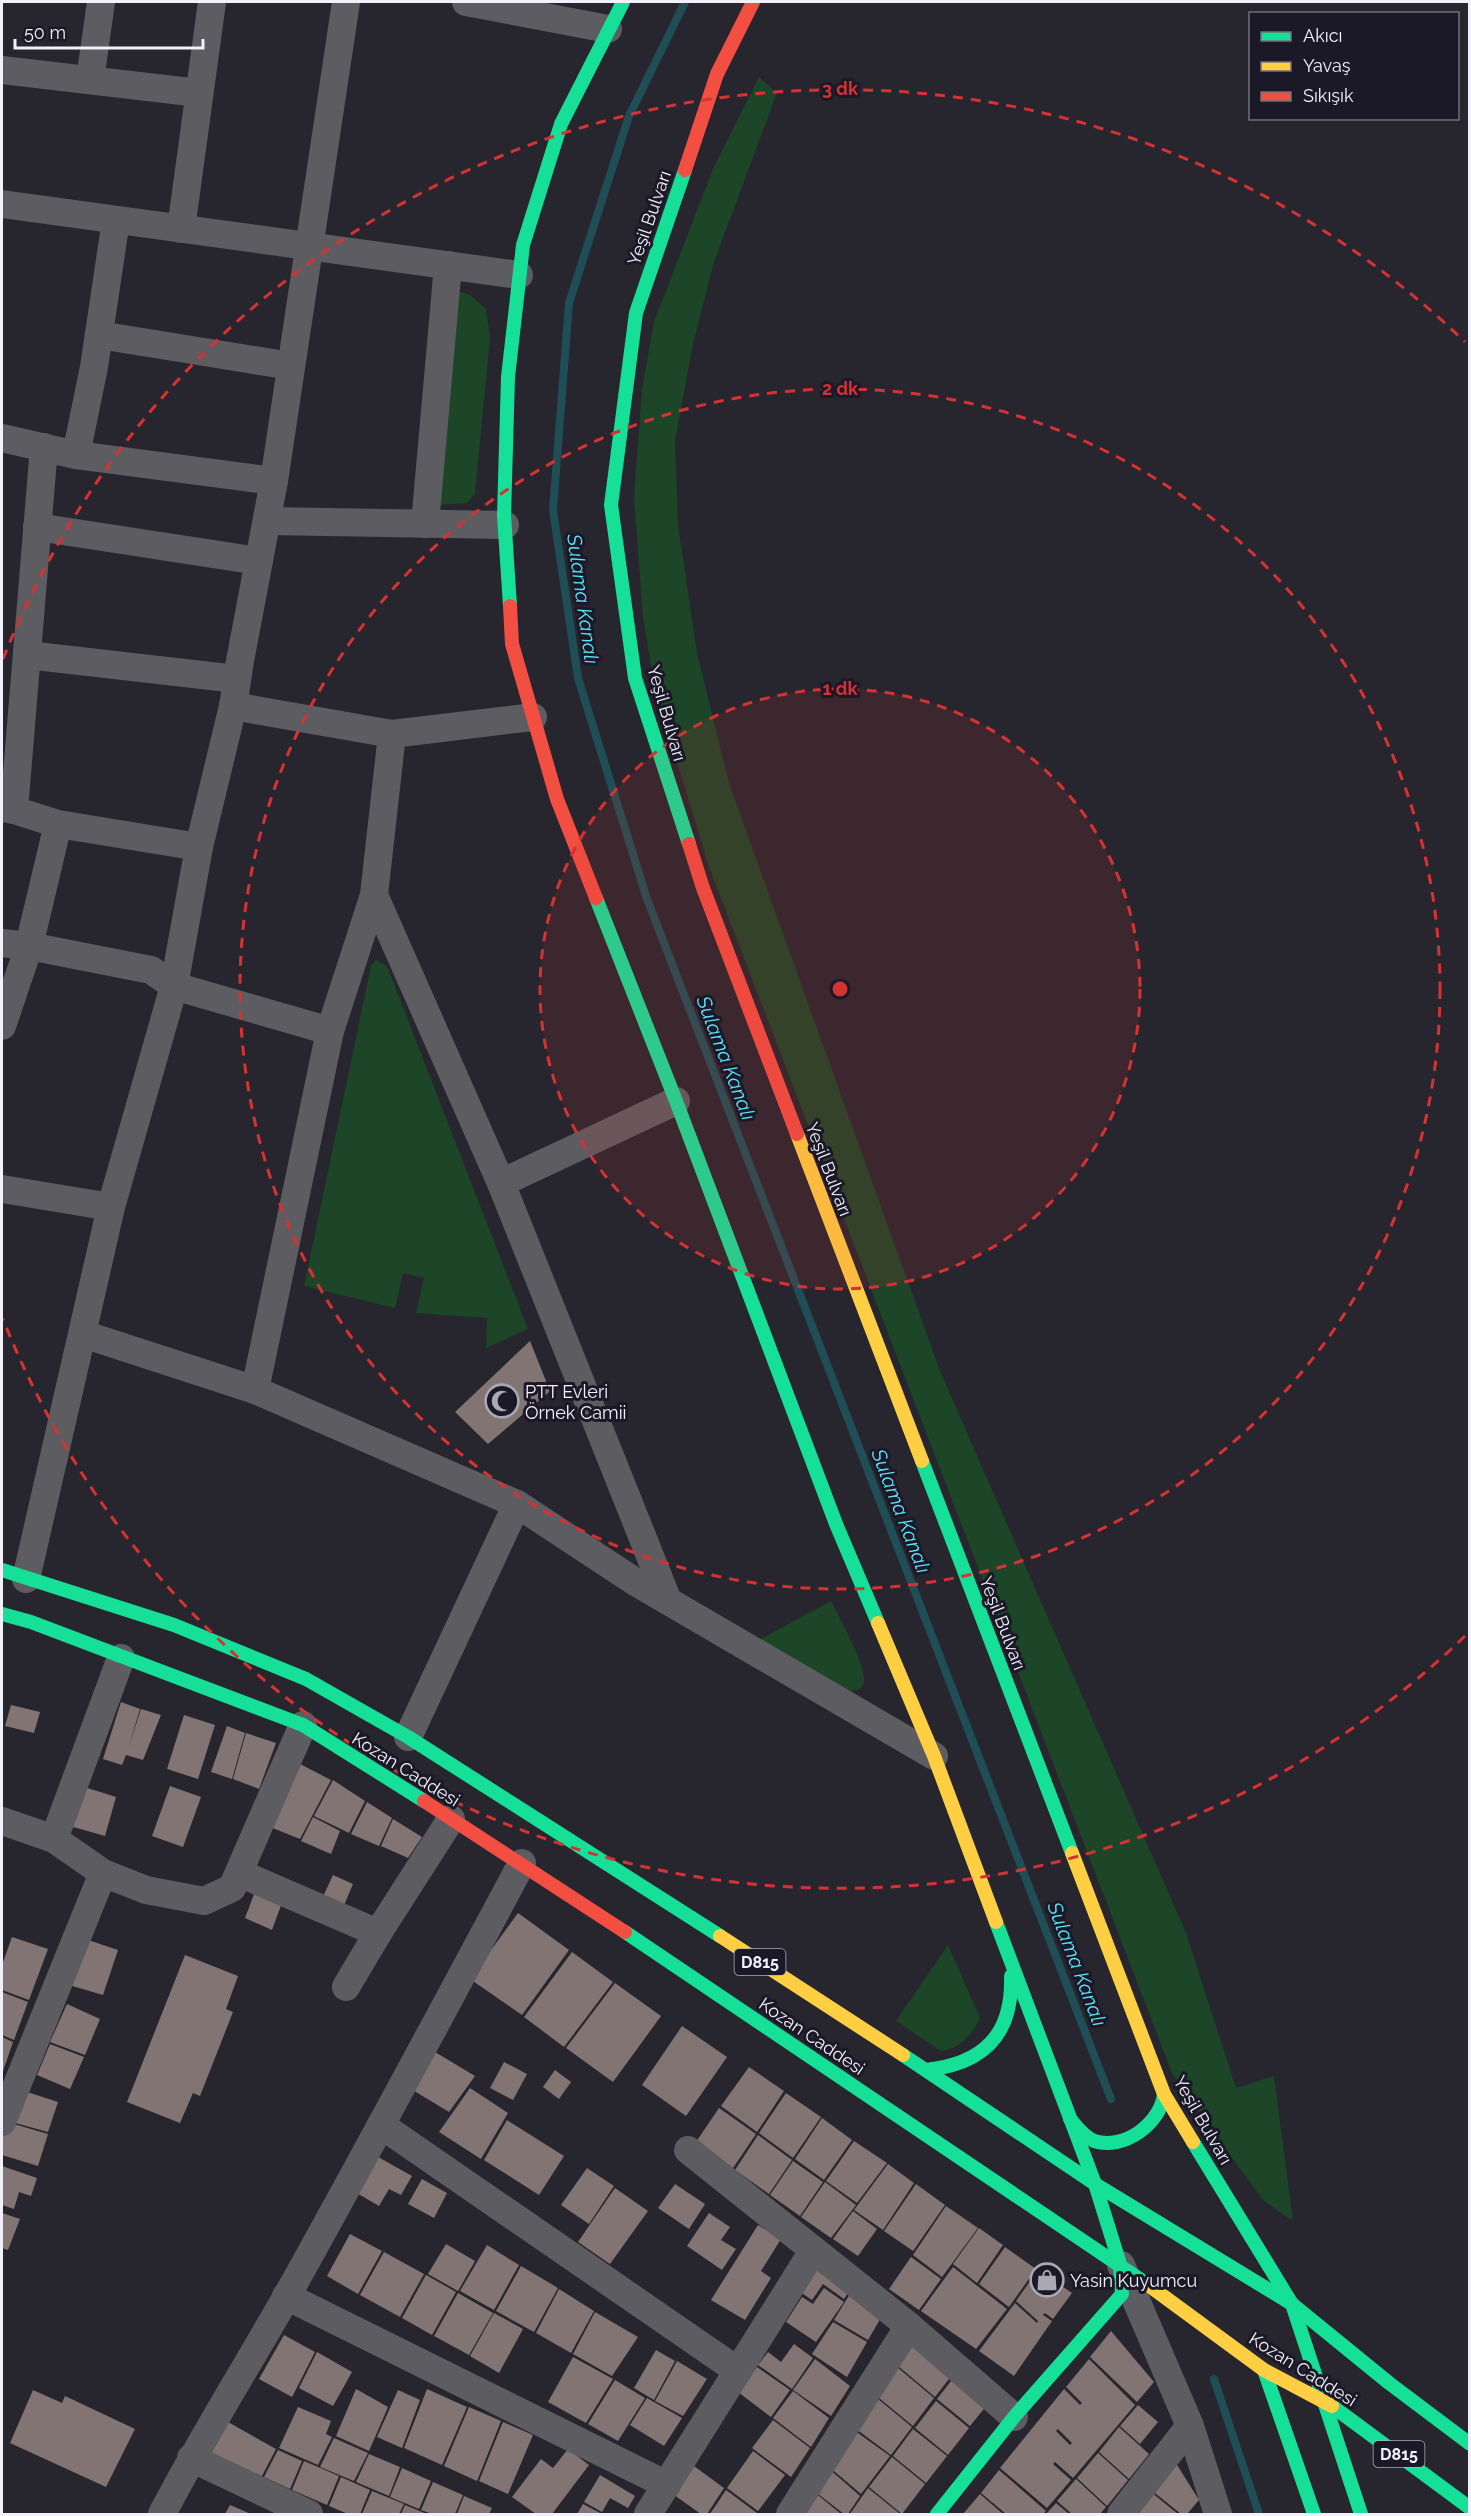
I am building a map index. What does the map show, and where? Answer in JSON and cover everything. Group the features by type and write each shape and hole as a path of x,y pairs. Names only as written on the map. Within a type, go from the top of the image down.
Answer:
{"main road":[{"path":"623,2 561,124 523,245 508,377 505,525 512,644 557,800 676,1101 836,1524 934,1756 1095,2184 1120,2264 1122,2294 1014,2417 937,2514"},
{"name":"Yeşil Bulvarı","path":"753,2 717,74 636,312 611,505 635,678 707,900 1164,2094 1292,2304"},
{"name":"Kozan Caddesi","path":"14,1575 174,1625 306,1679 408,1737 560,1832 926,2070 1095,2184 1292,2304 1389,2383 1470,2444"},
{"name":"Kozan Caddesi","path":"2,1614 31,1622 303,1725 522,1863 1120,2264 1264,2370 1326,2402 1470,2508"},
{"path":"926,2070 954,2066 974,2057 997,2037 1010,2015 1013,1993 1009,1959"},
{"path":"1070,2119 1085,2136 1098,2142 1116,2140 1148,2127 1165,2103 1164,2094"},
{"path":"1292,2304 1361,2514"},
{"path":"1264,2370 1314,2514"}],"street":[{"path":"90,80 101,2"},
{"path":"181,229 212,2"},
{"path":"14,1575 83,1334 111,1207 174,986 199,847 235,693 274,481 346,2"},
{"path":"466,2 608,29"},
{"path":"2,70 199,93"},
{"path":"2,204 519,275"},
{"path":"76,454 99,335 116,220"},
{"path":"425,524 448,265"},
{"path":"99,335 291,366"},
{"path":"2,438 76,454 274,481"},
{"path":"44,447 27,655 8,809 58,824 199,847"},
{"path":"267,521 505,525"},
{"path":"37,528 259,561"},
{"path":"27,655 235,693 392,734 534,717"},
{"path":"255,1390 330,1031 374,895 392,734"},
{"path":"2,1026 15,944 58,824"},
{"path":"374,895 501,1182 668,1601"},
{"path":"15,944 152,970 174,986 330,1031"},
{"path":"501,1182 676,1101"},
{"path":"2,1189 111,1207"},
{"path":"83,1334 255,1390 517,1504 668,1601 934,1756"},
{"path":"408,1737 517,1504"},
{"path":"54,1839 121,1658"},
{"path":"2,1821 54,1839 104,1873 146,1890 204,1901 232,1888 303,1725"},
{"path":"346,1987 451,1819"},
{"path":"162,2514 191,2458 286,2296 381,2125 522,1863"},
{"path":"2,2122 104,1873"},
{"path":"239,1873 378,1933"},
{"path":"381,2125 738,2371"},
{"path":"688,2150 813,2252 909,2326 1014,2417"},
{"path":"648,2514 813,2252"},
{"path":"1120,2264 1190,2426 1218,2514"},
{"path":"286,2296 667,2485"},
{"path":"789,2514 909,2326"},
{"path":"1121,2514 1190,2426"},
{"path":"191,2458 309,2514"}],"green space":[{"path":"759,77 777,93 714,262 693,344 675,441 678,525 697,653 729,783 940,1371 1186,1933 1236,2088 1274,2076 1293,2221 1264,2201 1172,2073 709,867 655,690 643,617 634,498 642,389 654,322 713,169"},
{"path":"457,291 470,295 486,309 490,338 475,494 467,503 427,506"},
{"path":"376,960 387,966 528,1329 486,1348 487,1318 416,1313 424,1278 403,1273 395,1308 304,1286 371,966"},
{"path":"831,1601 852,1642 864,1675 863,1685 857,1690 845,1691 755,1642"},
{"path":"948,1945 980,2018 965,2040 948,2050 941,2051 896,2021"}],"building":[{"name":"PTT Evleri Örnek Camii","path":"530,1341 550,1391 488,1444 455,1412"},
{"path":"121,1702 140,1709 128,1749 141,1709 161,1715 143,1760 126,1755 122,1765 103,1759"},
{"path":"11,1705 40,1712 34,1733 5,1726"},
{"path":"184,1715 215,1725 198,1779 167,1769"},
{"path":"227,1726 245,1733 232,1779 211,1772"},
{"path":"246,1733 276,1743 259,1789 233,1779"},
{"path":"300,1764 331,1780 300,1839 270,1827"},
{"path":"333,1780 365,1801 349,1833 314,1816"},
{"path":"78,1785 116,1797 105,1836 66,1825"},
{"path":"170,1786 201,1797 183,1847 152,1836"},
{"path":"367,1802 392,1818 379,1846 351,1834"},
{"path":"313,1817 340,1831 331,1854 301,1841"},
{"path":"393,1819 422,1837 408,1858 381,1846"},
{"path":"333,1875 353,1884 342,1910 321,1901"},
{"path":"256,1889 283,1900 272,1930 245,1918"},
{"path":"518,1913 569,1950 522,2015 470,1979"},
{"path":"12,1937 48,1949 29,2000 2,1990 2,1965"},
{"path":"85,1939 118,1950 103,1995 69,1985"},
{"path":"572,1952 613,1982 564,2047 524,2017"},
{"path":"185,1955 238,1976 226,2009 233,2012 200,2096 193,2093 180,2123 127,2102"},
{"path":"615,1983 661,2016 613,2082 566,2048"},
{"path":"2,1992 28,2002 14,2040 2,2035"},
{"path":"67,2004 100,2019 85,2055 50,2042"},
{"path":"682,2026 727,2057 686,2116 642,2085"},
{"path":"2,2037 13,2042 2,2074"},
{"path":"50,2044 84,2057 70,2089 37,2075"},
{"path":"435,2052 475,2076 449,2112 411,2089"},
{"path":"504,2062 527,2074 513,2100 490,2088"},
{"path":"749,2067 784,2091 757,2132 721,2106"},
{"path":"555,2070 571,2082 559,2099 543,2087"},
{"path":"470,2088 508,2113 481,2159 439,2132"},
{"path":"18,2089 58,2102 48,2132 8,2121"},
{"path":"786,2093 821,2117 793,2158 759,2133"},
{"path":"719,2108 756,2134 733,2168 696,2142"},
{"path":"822,2118 852,2140 824,2180 795,2159"},
{"path":"507,2120 564,2156 539,2195 484,2160"},
{"path":"7,2122 48,2134 38,2166 2,2155 2,2140"},
{"path":"758,2135 792,2160 769,2194 735,2170"},
{"path":"854,2141 887,2163 857,2203 826,2181"},
{"path":"371,2153 412,2176 401,2195 389,2189 379,2206 350,2189"},
{"path":"793,2161 823,2182 800,2216 770,2195"},
{"path":"888,2164 914,2183 883,2230 854,2210"},
{"path":"2,2166 37,2178 31,2196 19,2192 14,2209 2,2205"},
{"path":"587,2168 614,2186 589,2224 561,2205"},
{"path":"422,2179 447,2193 434,2218 408,2204"},
{"path":"825,2182 856,2205 831,2238 801,2217"},
{"path":"675,2184 705,2204 689,2229 658,2208"},
{"path":"916,2184 945,2205 913,2251 884,2231"},
{"path":"615,2188 648,2211 610,2264 578,2242"},
{"path":"946,2206 978,2228 942,2277 913,2255"},
{"path":"853,2211 877,2229 858,2256 833,2239"},
{"path":"2,2213 20,2219 8,2250 2,2248"},
{"path":"709,2213 730,2227 721,2240 736,2249 722,2270 687,2246"},
{"path":"758,2225 781,2239 761,2271 771,2278 745,2320 711,2300"},
{"path":"979,2228 1003,2245 977,2283 953,2264"},
{"path":"350,2234 382,2251 358,2294 327,2276"},
{"path":"446,2244 475,2261 458,2291 428,2274"},
{"path":"487,2245 519,2265 494,2310 460,2291"},
{"path":"1005,2247 1036,2269 1009,2307 979,2284"},
{"path":"384,2252 424,2274 400,2317 360,2295"},
{"path":"815,2256 854,2284 844,2299 823,2284 812,2300 793,2287"},
{"path":"911,2257 941,2279 919,2310 889,2289"},
{"path":"521,2266 558,2288 534,2332 496,2311"},
{"path":"953,2267 1007,2309 976,2349 921,2311"},
{"path":"1038,2270 1072,2293 1053,2319 1045,2313 1043,2315 1052,2321 1014,2376 979,2351 1015,2303 1037,2323 1038,2321 1016,2301"},
{"path":"426,2275 456,2292 432,2335 402,2318"},
{"path":"824,2288 844,2302 816,2342 786,2322 802,2297 813,2304"},
{"path":"559,2289 594,2311 571,2353 536,2333"},
{"path":"853,2289 886,2309 868,2340 834,2320"},
{"path":"458,2293 493,2313 469,2355 434,2336"},
{"path":"595,2312 638,2337 612,2376 573,2354"},
{"path":"494,2313 523,2329 499,2373 470,2356"},
{"path":"833,2322 867,2342 847,2377 812,2354"},
{"path":"1111,2331 1154,2382 1137,2402 1090,2357"},
{"path":"910,2332 956,2370 935,2397 892,2361"},
{"path":"284,2335 315,2352 292,2397 259,2379"},
{"path":"794,2344 813,2358 792,2389 758,2365 768,2352 781,2362"},
{"path":"656,2350 675,2361 654,2400 634,2388"},
{"path":"317,2352 352,2372 333,2406 299,2388"},
{"path":"573,2357 613,2379 586,2423 548,2402"},
{"path":"815,2359 850,2386 831,2416 793,2390"},
{"path":"1089,2359 1135,2405 1073,2478 1055,2462 1053,2464 1071,2480 1047,2508 1000,2468 1064,2389 1080,2405 1082,2403 1066,2387","holes":["1058,2429 1072,2443 1070,2445 1056,2431"]},
{"path":"677,2361 707,2379 683,2416 655,2401"},
{"path":"891,2362 934,2398 913,2426 873,2393"},
{"path":"757,2367 790,2390 771,2417 738,2392"},
{"path":"958,2372 992,2399 970,2426 937,2399"},
{"path":"615,2380 645,2398 618,2441 588,2424"},
{"path":"356,2389 388,2407 369,2451 336,2436"},
{"path":"427,2389 467,2407 442,2465 404,2448"},
{"path":"33,2390 62,2403 65,2396 135,2429 106,2487 10,2443"},
{"path":"398,2390 420,2400 402,2448 377,2437"},
{"path":"793,2391 829,2418 811,2447 773,2418"},
{"path":"872,2394 912,2427 891,2455 852,2426"},
{"path":"647,2398 682,2418 664,2446 630,2425"},
{"path":"936,2401 969,2428 948,2455 915,2428"},
{"path":"1138,2405 1158,2422 1140,2444 1120,2426"},
{"path":"298,2407 331,2421 326,2434 332,2437 318,2465 279,2448"},
{"path":"469,2407 501,2421 477,2481 444,2466"},
{"path":"773,2420 810,2448 791,2477 752,2448"},
{"path":"228,2422 276,2449 262,2476 211,2454"},
{"path":"503,2422 533,2435 508,2494 479,2481"},
{"path":"1119,2427 1149,2454 1129,2479 1099,2452"},
{"path":"851,2428 890,2456 861,2494 828,2466"},
{"path":"913,2429 947,2456 926,2483 893,2456"},
{"path":"334,2438 368,2453 354,2481 320,2467"},
{"path":"568,2449 589,2465 552,2514 536,2514 512,2497 541,2459 553,2468"},
{"path":"278,2450 302,2461 290,2489 264,2477"},
{"path":"753,2451 785,2475 758,2511 727,2488"},
{"path":"1098,2453 1128,2480 1107,2506 1077,2478"},
{"path":"369,2454 400,2467 389,2496 356,2482"},
{"path":"892,2457 925,2484 902,2514 869,2487"},
{"path":"1174,2460 1199,2500 1187,2514 1181,2514 1150,2489"},
{"path":"304,2461 339,2476 327,2505 292,2490"},
{"path":"687,2461 724,2488 707,2514 701,2514 667,2490"},
{"path":"827,2467 860,2496 848,2514 844,2514 813,2490"},
{"path":"402,2468 431,2481 419,2509 390,2497"},
{"path":"999,2470 1046,2511 1043,2514 1006,2514 981,2493"},
{"path":"600,2475 635,2496 628,2508 610,2498 602,2512 584,2502"},
{"path":"341,2477 370,2490 360,2514 348,2514 329,2506"},
{"path":"1076,2479 1106,2507 1100,2514 1072,2514 1057,2501"},
{"path":"433,2482 463,2495 455,2514 432,2514 421,2510"},
{"path":"868,2488 900,2514 850,2514"},
{"path":"726,2490 757,2513 710,2514"},
{"path":"372,2491 404,2504 399,2514 362,2514"},
{"path":"813,2491 841,2514 798,2514"},
{"path":"1151,2492 1178,2514 1132,2514"},
{"path":"980,2494 1003,2514 963,2514"},
{"path":"464,2496 492,2508 489,2514 457,2514"},
{"path":"1056,2503 1069,2514 1046,2514"},
{"path":"583,2504 602,2514 577,2514"},
{"path":"230,2505 251,2514 225,2514"},
{"path":"405,2505 427,2514 401,2514"}],"waterway":[{"name":"Sulama Kanalı","path":"685,2 629,116 569,303 553,510 578,678 647,899 1111,2099"},
{"path":"1214,2379 1259,2514"}],"traffic: fast":[{"path":"510,606 504,515 508,377 523,245 561,124 623,2"},
{"path":"685,170 636,313 611,505 635,678 689,844"},
{"path":"596,898 676,1101 836,1524 878,1623"},
{"path":"922,1461 1072,1853"},
{"path":"2,1570 174,1625 306,1679 408,1737 720,1936"},
{"path":"2,1614 31,1622 303,1725 424,1801"},
{"path":"937,2514 1014,2417 1122,2294 1120,2264 1095,2184 996,1922"},
{"path":"625,1932 1147,2284"},
{"path":"926,2070 964,2061 991,2043 1007,2015 1011,1976"},
{"path":"903,2055 1095,2184 1292,2304 1389,2383 1470,2444"},
{"path":"1070,2119 1094,2141 1117,2142 1129,2138 1148,2124 1156,2115 1164,2094"},
{"path":"1193,2142 1292,2304 1361,2514"},
{"path":"1264,2370 1314,2514"},
{"path":"1332,2406 1470,2508"}],"traffic: slow":[{"path":"797,1134 922,1461"},
{"path":"878,1623 934,1756 996,1922"},
{"path":"1072,1853 1164,2094 1193,2142"},
{"path":"720,1936 903,2055"},
{"path":"1147,2284 1264,2370 1332,2406"}],"traffic: jam":[{"path":"685,170 717,74 753,2"},
{"path":"510,606 512,644 557,799 596,898"},
{"path":"689,844 703,888 797,1134"},
{"path":"424,1801 625,1932"}],"place":[{"name":"PTT Evleri Örnek Camii","path":"502,1401"},
{"name":"Yasin Kuyumcu","path":"1047,2280"}]}
